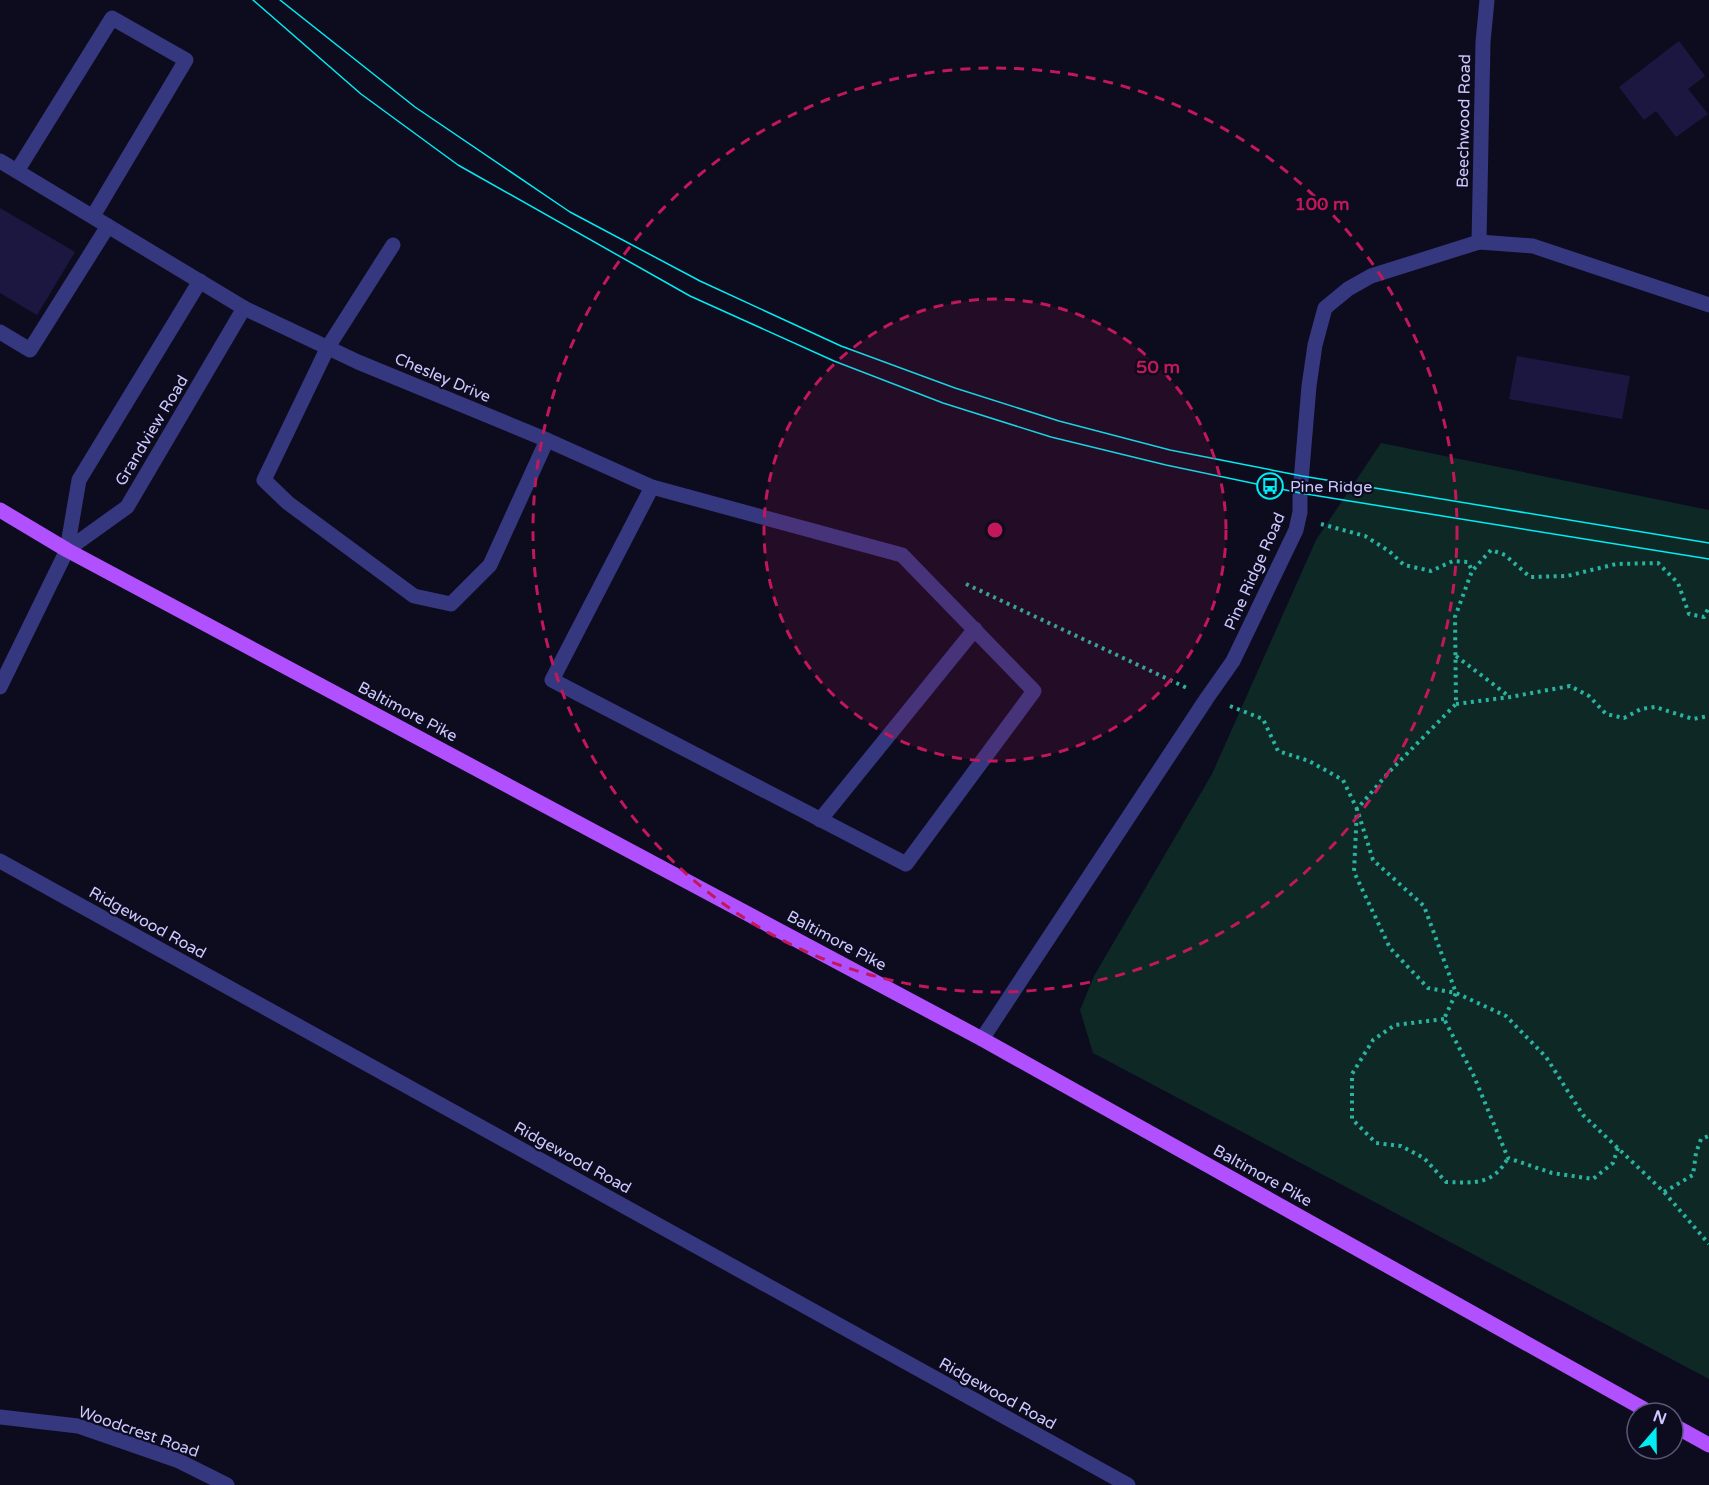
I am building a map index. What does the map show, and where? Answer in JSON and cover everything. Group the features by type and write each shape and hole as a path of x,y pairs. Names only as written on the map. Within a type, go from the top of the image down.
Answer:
{"main road":[{"name":"Baltimore Pike","path":"0,510 67,550 982,1039 1630,1401"},
{"path":"1685,1432 1709,1445"}],"street":[{"name":"Beechwood Road","path":"1479,242 1483,42 1487,0"},
{"path":"17,171 112,18 186,60 93,216"},
{"name":"Chesley Drive","path":"0,161 244,308 358,362 547,440 652,487 902,555 975,629"},
{"path":"0,332 30,350 108,226"},
{"name":"Pine Ridge Road","path":"982,1039 1233,661 1296,530 1300,512 1309,386 1315,345 1325,308 1348,289 1371,276 1479,242 1533,246 1709,305"},
{"path":"393,245 328,347 264,480 288,502 414,596 451,604 490,565 547,440"},
{"name":"Grandview Road","path":"0,687 67,550 80,480 200,281"},
{"name":"Grandview Road","path":"67,550 127,507 244,308"},
{"path":"652,487 552,680 820,820 906,864 1034,691 975,629 820,820"},
{"name":"Ridgewood Road","path":"0,861 1128,1485"},
{"name":"Woodcrest Road","path":"0,1417 78,1426 179,1461 227,1485"}],"path":[{"path":"1296,530 1319,523 1365,536 1389,550 1404,565 1431,571 1453,561 1468,562 1472,571"},
{"path":"1456,704 1455,617 1472,571 1491,550 1505,555 1530,577 1566,576 1616,564 1658,563 1678,583 1689,614 1704,617 1709,607"},
{"path":"965,584 1207,698 1263,719 1278,751 1309,761 1343,780 1357,809 1373,860 1424,906 1456,993 1444,1019"},
{"path":"1456,656 1510,697"},
{"path":"1709,716 1693,719 1655,707 1641,709 1624,718 1606,714 1589,696 1570,686 1456,704 1390,771 1357,809 1353,872 1390,948 1428,988 1456,993 1506,1016 1546,1057 1584,1115 1664,1192 1709,1244"},
{"path":"1444,1019 1473,1074 1508,1158 1552,1173 1593,1179 1613,1163 1618,1148"},
{"path":"1444,1019 1395,1025 1373,1040 1352,1074 1352,1119 1376,1143 1401,1146 1424,1158 1446,1182 1474,1183 1499,1173 1508,1158"},
{"path":"1664,1192 1693,1174 1701,1139 1709,1136"}],"green space":[{"path":"1381,443 1709,510 1709,1379 1093,1053 1080,1010 1094,976 1212,774 1316,540"}],"building":[{"path":"1679,41 1705,76 1688,89 1708,114 1676,137 1656,111 1644,120 1619,87"},
{"path":"0,208 75,252 37,315 0,293"},
{"path":"1517,356 1630,376 1622,419 1509,399"}],"tram line":[{"path":"253,0 361,94 458,165 690,296 834,361 943,403 1051,437 1166,465 1300,493 1709,559"},
{"path":"280,0 415,107 570,212 700,281 841,346 955,388 1059,421 1170,450 1302,476 1709,543"}],"place":[{"name":"Pine Ridge","path":"1270,486"}]}
